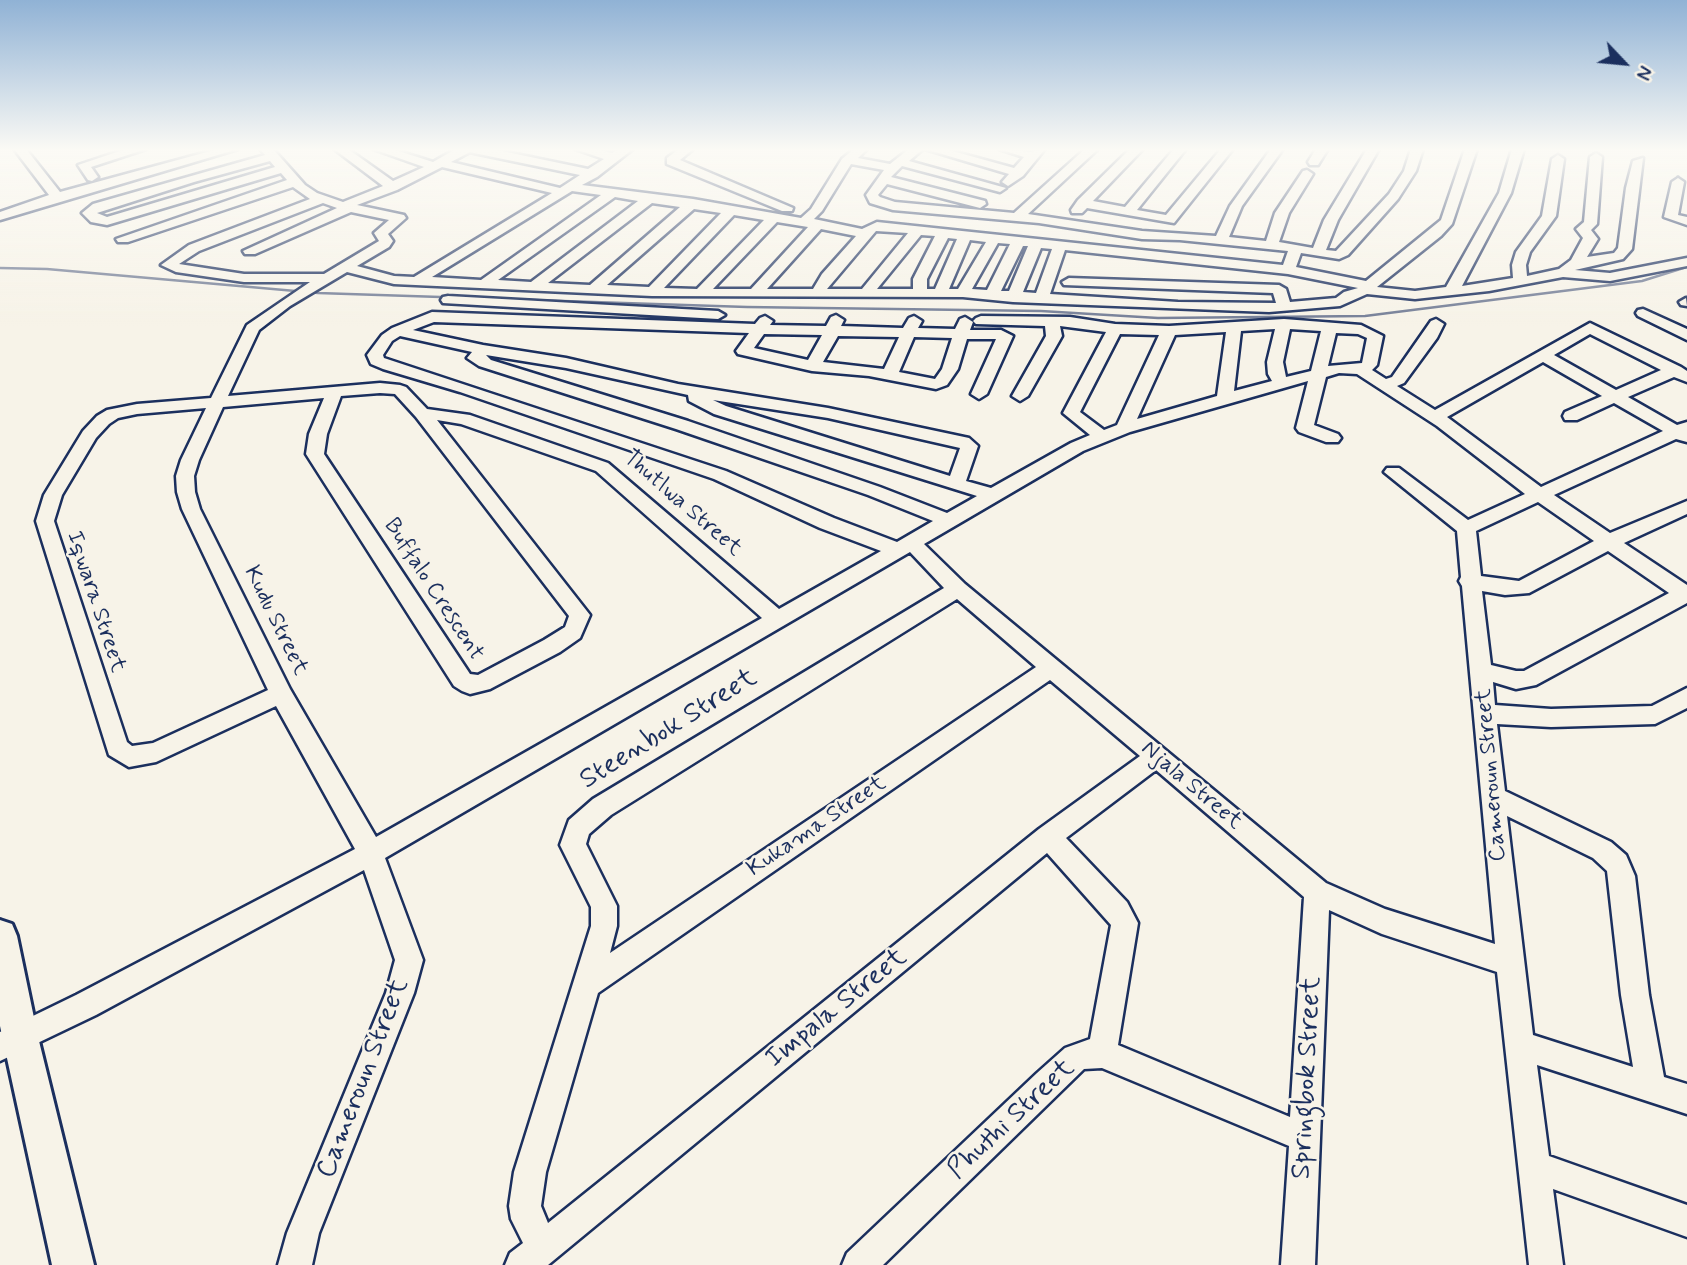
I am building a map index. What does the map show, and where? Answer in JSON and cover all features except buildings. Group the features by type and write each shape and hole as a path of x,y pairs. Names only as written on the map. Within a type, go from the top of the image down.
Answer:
{"main road":[{"path":"0,936 10,1042 73,1265"}],"street":[{"path":"0,215 22,208"},
{"path":"101,208 89,212 102,221 150,208"},
{"path":"123,239 216,208"},
{"path":"299,208 194,248 168,265 244,278 322,280"},
{"path":"250,251 344,208"},
{"name":"Kudu Street","path":"351,208 399,218 381,233 386,241 384,244 285,303 252,328 185,476 191,509 281,694 371,853"},
{"path":"416,281 538,208"},
{"path":"484,284 591,208"},
{"path":"535,286 637,208"},
{"path":"594,289 688,208"},
{"path":"719,208 865,234"},
{"path":"700,294 787,208"},
{"path":"754,293 811,223 818,208"},
{"path":"926,208 1039,219"},
{"path":"995,208 1063,224 1142,235 1271,245 1340,254 1360,236 1383,208"},
{"path":"1020,214 1033,208"},
{"path":"1041,299 1063,224 1078,208"},
{"path":"1108,208 1162,220 1171,219 1179,208"},
{"path":"1127,208 1128,212"},
{"path":"1220,241 1235,208"},
{"path":"1271,245 1285,208"},
{"path":"1318,253 1338,208"},
{"path":"345,267 386,278 416,281 652,292 963,293 1178,306 1284,307 1340,303 1349,295 1368,288 1443,226 1451,208"},
{"path":"1452,290 1497,208"},
{"path":"1520,282 1519,265 1523,252 1549,216 1550,208"},
{"path":"1577,264 1591,239 1583,229 1590,224 1592,208"},
{"path":"1563,273 1566,268 1577,264 1618,256 1625,248 1630,208"},
{"path":"1669,231 1673,208"},
{"path":"652,292 732,210"},
{"path":"127,215 149,230"},
{"path":"1671,217 1687,221"},
{"path":"818,292 824,280 865,234 877,226 1056,246 1075,254 1152,269"},
{"path":"867,292 917,231"},
{"path":"920,293 920,279 943,234"},
{"path":"940,293 965,236"},
{"path":"963,293 994,239"},
{"path":"992,295 1018,242"},
{"path":"1013,298 1036,244"},
{"path":"1284,307 1279,289 1283,269 1296,248"},
{"path":"1075,254 1283,269 1405,295 1520,282 1563,273 1610,277 1687,262"},
{"path":"1067,300 1075,254"},
{"path":"1069,282 1279,289"},
{"path":"448,300 763,324"},
{"path":"1643,313 1687,335"},
{"path":"906,547 827,523 720,475 466,389 382,364 375,358 377,351 387,338 397,331 432,317 912,326 1052,322 1115,329 1168,331 1284,324 1361,330 1374,335 1369,365 1361,370"},
{"path":"1020,396 1055,336 1052,322"},
{"path":"763,324 744,351 812,366 926,383 941,382 950,369 963,326"},
{"path":"1282,382 1276,374 1275,362 1284,324"},
{"path":"1386,384 1398,380 1436,324"},
{"path":"812,366 834,325"},
{"path":"889,376 912,326"},
{"path":"963,326 1005,337 979,394"},
{"path":"1330,327 1304,428 1332,438"},
{"path":"1224,399 1234,328"},
{"path":"1439,420 1591,328 1681,374"},
{"path":"1103,437 1072,414 1115,329"},
{"path":"397,331 483,350 566,363 678,389 790,405 963,442 969,446 956,484"},
{"path":"1124,428 1168,331"},
{"path":"483,350 475,358 485,363 682,425 874,491 947,520"},
{"path":"1543,355 1684,432"},
{"path":"10,1042 86,1005 371,853 1077,447 1124,428 1282,382 1346,368 1361,370 1439,420 1539,493 1686,593 1528,679 1516,680 1482,671"},
{"path":"217,402 388,388 407,372"},
{"path":"1571,416 1614,396 1681,374"},
{"name":"Buffalo Crescent","path":"334,393 315,444 320,464 461,680 474,686 552,646 573,632 580,615 422,413 403,393 388,388"},
{"path":"678,389 720,410 994,495"},
{"name":"Iqwara Street","path":"217,402 137,409 113,414 103,420 89,436 52,495 44,520 117,748 122,753 140,757 156,752 281,694"},
{"name":"Thutlwa Street","path":"422,413 464,419 602,467 777,619"},
{"path":"1393,472 1466,528 1539,493 1684,432"},
{"path":"1469,580 1505,589 1522,588 1611,541 1687,507"},
{"name":"Cameroun Street","path":"1466,528 1469,580 1482,671 1510,963 1546,1265"},
{"name":"Njala Street","path":"906,547 1317,892 1382,920 1510,963"},
{"name":"Steenbok Street","path":"544,1246 527,1219 525,1206 530,1172 604,926 604,906 573,845 578,828 584,820 958,589"},
{"name":"Kukama Street","path":"584,986 1051,668"},
{"path":"1486,714 1551,718 1656,715 1687,698"},
{"name":"Impala Street","path":"522,1265 1048,837 1156,758"},
{"path":"1494,798 1602,850 1617,863 1622,876 1635,995 1651,1088"},
{"path":"1048,837 1118,911 1125,923 1102,1053"},
{"name":"Cameroun Street","path":"295,1265 303,1233 400,993 409,960 371,853"},
{"name":"Springbok Street","path":"1298,1265 1317,892"},
{"path":"1520,1045 1687,1099"},
{"name":"Phuthi Street","path":"859,1265 1074,1058 1086,1054 1102,1053 1305,1138"},
{"path":"1535,1167 1687,1221"}],"waterway":[{"path":"0,268 47,269 318,293 747,307 1041,311 1158,318 1365,316 1642,281 1687,267"}]}
